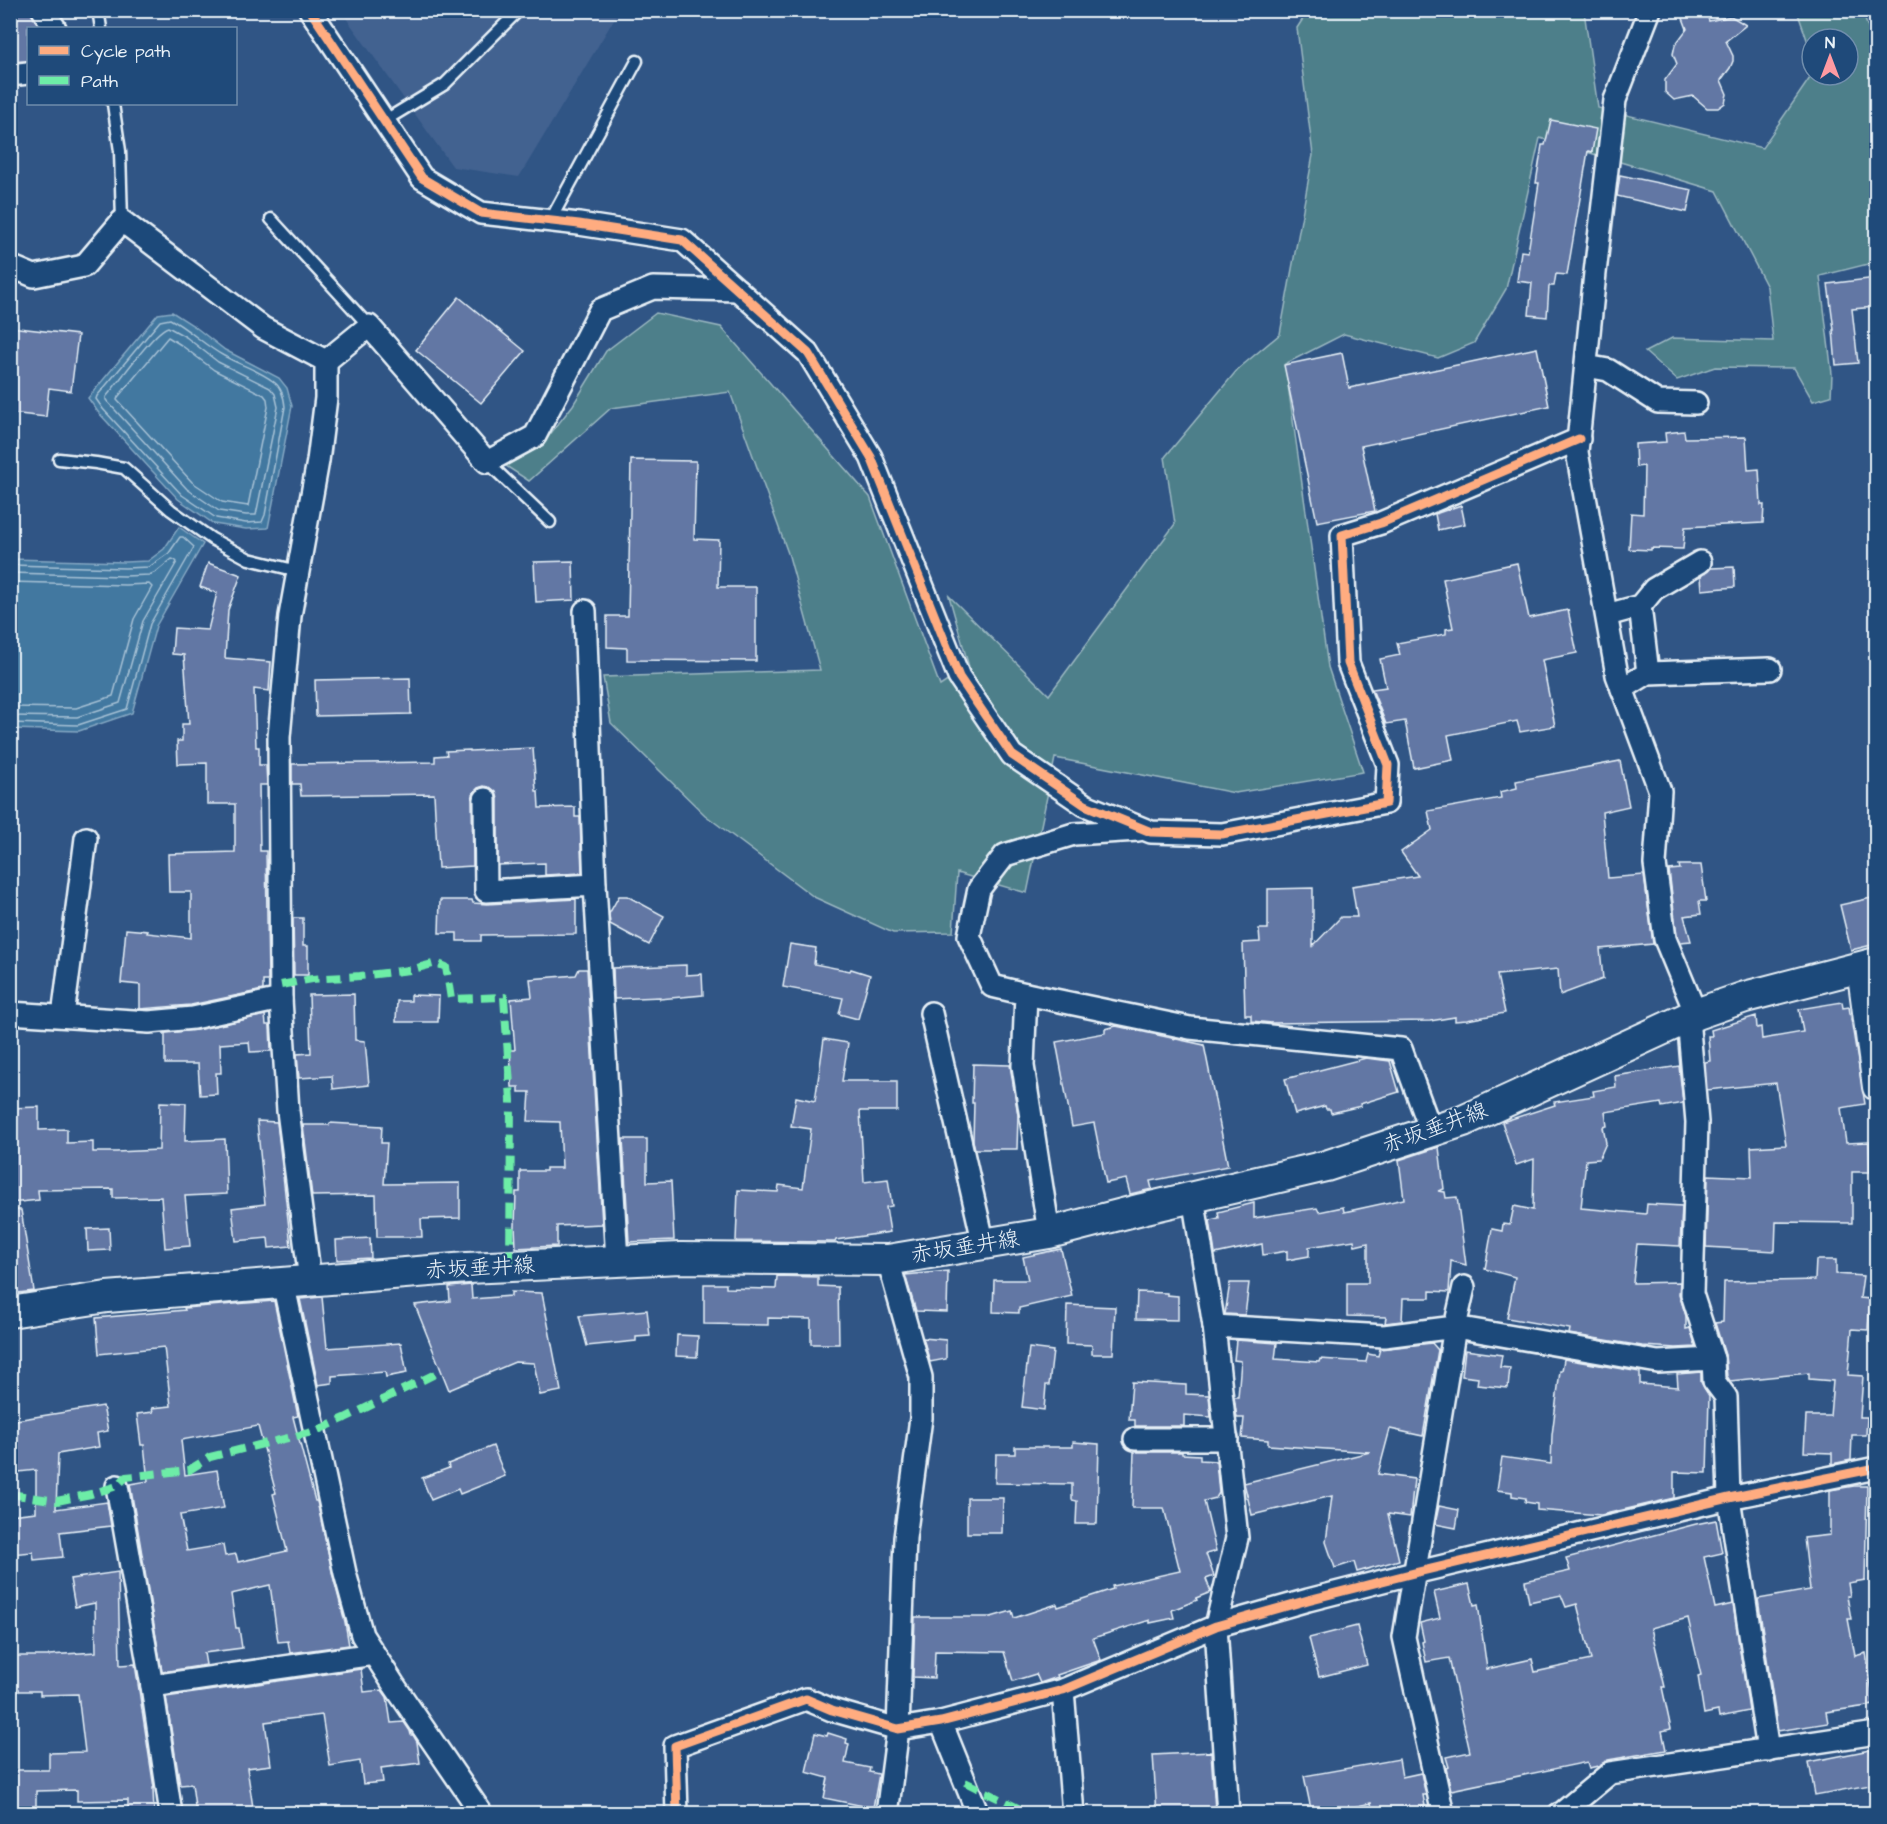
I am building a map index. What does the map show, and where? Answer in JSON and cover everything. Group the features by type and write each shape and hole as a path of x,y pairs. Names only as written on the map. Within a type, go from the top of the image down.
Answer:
{"main road":[{"name":"赤坂垂井線","path":"10,1312 107,1297 466,1269 680,1258 888,1260 1049,1233 1326,1166 1463,1120 1692,1016 1745,997 1868,965"}],"street":[{"path":"43,10 54,27"},
{"path":"310,10 422,178 481,213 682,240 808,353 871,457 959,677 1012,755 1085,805 1145,830 1222,834 1386,803 1389,765 1348,663 1342,536 1381,523 1579,439"},
{"path":"1650,10 1615,100 1594,273 1577,452 1617,675 1660,791 1655,864 1665,939 1692,1016 1696,1122 1692,1294 1713,1359 1714,1381 1726,1397 1729,1498 1768,1749"},
{"path":"10,75 27,73"},
{"path":"10,266 34,276 84,266 122,221 263,328 326,361"},
{"path":"326,361 369,326 487,462 535,436 600,310 654,288 738,290"},
{"path":"326,361 326,398 290,616 279,737 281,999 297,1281 345,1574 362,1635 482,1814"},
{"path":"1586,366 1608,370 1658,402 1696,403"},
{"path":"1606,615 1640,606 1654,589 1700,562"},
{"path":"1640,606 1648,673"},
{"path":"585,611 596,885 617,1261"},
{"path":"1622,689 1648,673 1770,669"},
{"path":"485,799 486,891 596,885"},
{"path":"1145,830 1074,834 1005,855 979,889 969,936 992,986 1190,1028 1401,1048 1431,1131"},
{"path":"63,1016 86,838"},
{"path":"1868,965 1876,1087"},
{"path":"1026,994 1023,1066 1049,1233"},
{"path":"10,1013 149,1022 192,1018 281,999"},
{"path":"931,1012 984,1245"},
{"path":"1193,1197 1214,1326 1237,1538 1216,1626 1228,1814"},
{"path":"887,1814 898,1729 905,1538 921,1418 921,1377 888,1260"},
{"path":"1443,1814 1404,1637 1455,1327 1464,1287"},
{"path":"1214,1326 1384,1336 1455,1327 1658,1362 1713,1359"},
{"path":"1135,1439 1227,1439"},
{"path":"677,1814 675,1746 806,1699 832,1710 898,1729 941,1722 1063,1690 1216,1626 1414,1573 1729,1498 1876,1468"},
{"path":"117,1486 152,1686 171,1814"},
{"path":"152,1686 374,1654"},
{"path":"1063,1690 1073,1814"},
{"path":"941,1722 978,1814"},
{"path":"1559,1814 1610,1773 1876,1733"}],"lane":[{"path":"98,10 101,27"},
{"path":"384,121 445,84 519,10"},
{"path":"550,221 637,61"},
{"path":"112,105 120,151 122,221"},
{"path":"271,219 369,326"},
{"path":"59,459 124,468 171,510 212,539 249,559 298,572"},
{"path":"487,462 550,522"}],"shaded area":[{"path":"341,11 619,11 519,177 453,167"}],"green space":[{"path":"1308,11 1584,11 1598,108 1762,148 1804,87 1860,87 1860,27 1803,27 1797,11 1862,11 1876,50 1876,262 1820,276 1832,374 1831,396 1813,401 1794,368 1715,367 1677,380 1645,352 1672,338 1773,341 1767,287 1717,191 1540,138 1506,289 1474,343 1438,358 1344,334 1285,364 1328,667 1363,772 1235,793 1055,758 1027,893 957,873 953,932 893,933 814,897 705,815 611,723 603,677 820,670 789,556 730,392 611,408 529,481 506,466 541,446 573,405 606,351 656,313 721,327 870,497 940,686 969,667 949,596 1049,695 1175,524 1165,457 1238,369 1280,334 1313,155 1297,28"}],"water":[{"path":"172,312 225,350 279,378 287,388 292,406 268,528 246,529 214,524 178,499 98,412 88,398 158,314"},
{"path":"179,527 203,544 156,626 132,713 79,731 11,729 11,559 148,561 164,549"}],"building":[{"path":"10,10 30,10 39,27 27,27 27,61 10,62"},
{"path":"1680,10 1706,10 1709,21 1731,16 1746,25 1726,41 1733,61 1721,80 1727,94 1725,103 1718,108 1707,108 1693,96 1674,100 1665,92 1665,80 1677,64 1673,54 1675,45 1687,29"},
{"path":"1551,120 1596,129 1592,152 1588,151 1567,275 1556,274 1554,286 1549,286 1547,317 1529,315 1532,283 1517,281 1521,251 1528,252 1539,183 1536,183 1542,145 1545,145"},
{"path":"1620,175 1692,190 1687,212 1617,196"},
{"path":"1876,278 1876,307 1852,309 1858,363 1836,365 1828,284"},
{"path":"459,297 525,351 481,403 416,350"},
{"path":"10,327 78,335 71,391 49,388 46,417 10,413"},
{"path":"1537,348 1549,406 1361,446 1375,511 1317,522 1284,365 1342,353 1349,388"},
{"path":"1684,431 1685,438 1746,437 1748,470 1759,469 1761,505 1764,505 1763,523 1685,527 1683,549 1629,549 1631,513 1643,514 1644,466 1636,467 1635,444 1666,442 1665,433"},
{"path":"631,460 696,461 694,539 719,540 718,587 756,587 756,661 627,660 627,648 607,647 607,616 628,616"},
{"path":"1461,505 1465,524 1438,530 1435,514"},
{"path":"573,561 574,600 536,602 534,562"},
{"path":"208,563 241,575 228,610 225,658 271,662 269,691 254,689 256,747 259,747 259,765 266,765 267,785 259,785 260,851 266,851 268,981 263,981 263,990 191,1005 140,1009 140,985 121,983 126,929 191,938 191,892 169,892 168,854 235,852 235,804 207,804 207,763 178,764 177,741 182,741 182,724 189,724 184,655 172,654 174,628 208,630 217,593 200,587"},
{"path":"1517,563 1529,618 1568,610 1577,653 1542,660 1555,726 1520,732 1517,721 1448,735 1453,760 1414,768 1405,721 1386,724 1372,689 1386,687 1380,659 1400,655 1397,643 1446,634 1446,629 1453,628 1443,579"},
{"path":"1734,567 1735,587 1702,590 1701,576 1711,568"},
{"path":"410,678 411,714 316,716 315,680"},
{"path":"533,748 539,808 575,807 575,817 580,817 582,873 545,875 545,863 498,865 498,799 496,792 491,788 484,786 478,788 472,799 473,866 438,868 434,794 301,796 300,784 292,784 292,764 435,762 435,756 447,755 446,751"},
{"path":"1620,761 1629,806 1602,812 1608,878 1644,875 1653,944 1600,949 1603,979 1560,995 1558,969 1497,975 1505,1013 1467,1020 1455,1021 1455,1017 1430,1021 1272,1023 1251,1021 1251,1015 1245,1015 1243,943 1260,942 1259,929 1268,929 1268,889 1313,888 1313,946 1341,917 1357,917 1352,886 1418,876 1401,852 1432,830 1428,811 1501,798 1500,792 1517,788 1516,781"},
{"path":"1679,865 1701,865 1706,901 1699,901 1701,914 1684,916 1691,941 1680,942 1677,936 1669,870 1680,869"},
{"path":"619,896 627,896 664,916 649,945 610,924 609,914"},
{"path":"1876,897 1876,944 1851,950 1840,905"},
{"path":"576,899 576,934 481,935 481,941 457,941 457,933 439,933 440,900 472,900 473,903 487,904"},
{"path":"293,918 303,918 303,946 308,946 308,975 294,975"},
{"path":"790,944 816,948 814,964 850,971 851,969 870,975 858,1019 839,1014 843,998 783,987"},
{"path":"686,965 686,975 702,974 703,995 660,999 660,997 614,999 613,968"},
{"path":"579,969 587,969 602,1224 557,1226 557,1246 516,1248 516,1192 520,1192 520,1171 546,1171 546,1168 562,1168 560,1122 528,1121 530,1092 519,1092 519,1087 512,1087 510,1050 515,1050 511,999 532,997 530,979 576,975"},
{"path":"354,994 355,1040 365,1041 369,1085 333,1089 332,1076 299,1078 297,1054 311,1053 309,995"},
{"path":"411,995 439,996 438,1022 396,1022 397,1001 411,1001"},
{"path":"1842,1002 1843,1008 1849,1007 1865,1104 1841,1108 1846,1143 1869,1142 1870,1172 1852,1172 1852,1223 1776,1222 1775,1251 1706,1247 1708,1175 1752,1177 1751,1147 1786,1145 1776,1083 1707,1090 1705,1062 1710,1061 1708,1036 1712,1036 1711,1030 1756,1016 1757,1028 1761,1027 1762,1039 1803,1032 1799,1009"},
{"path":"265,1015 266,1025 270,1025 271,1051 250,1052 249,1042 220,1044 221,1073 216,1073 217,1094 200,1095 198,1064 165,1064 165,1033 196,1030"},
{"path":"1116,1026 1204,1045 1228,1166 1150,1181 1152,1189 1130,1194 1126,1179 1106,1183 1094,1123 1072,1127 1056,1042 1105,1033 1105,1029"},
{"path":"824,1039 848,1043 842,1081 897,1081 897,1111 860,1111 864,1182 888,1179 892,1206 886,1207 890,1232 835,1242 736,1241 738,1190 778,1192 779,1185 803,1188 811,1129 791,1126 796,1097 815,1101"},
{"path":"1366,1058 1390,1061 1399,1092 1360,1104 1361,1106 1331,1113 1330,1109 1326,1109 1325,1106 1295,1114 1285,1079"},
{"path":"973,1064 1010,1065 1018,1115 1017,1149 975,1149 973,1141 974,1103 972,1103"},
{"path":"1679,1066 1683,1103 1662,1107 1661,1103 1605,1112 1607,1126 1603,1127 1606,1143 1599,1159 1586,1160 1581,1208 1646,1214 1647,1204 1682,1206 1680,1246 1637,1244 1633,1283 1680,1282 1679,1294 1686,1316 1686,1329 1690,1328 1696,1347 1642,1346 1569,1334 1570,1329 1507,1318 1515,1277 1485,1269 1492,1229 1502,1231 1503,1224 1510,1225 1514,1206 1533,1210 1534,1159 1516,1165 1502,1122 1555,1105 1554,1102 1594,1096 1593,1091 1616,1087 1615,1076"},
{"path":"160,1102 186,1103 185,1141 225,1139 227,1194 185,1196 190,1246 165,1248 161,1197 113,1198 113,1189 38,1190 39,1200 10,1203 10,1108 39,1107 39,1130 67,1129 67,1143 93,1142 93,1152 116,1152 159,1150"},
{"path":"257,1121 277,1122 291,1246 269,1248 268,1238 236,1241 232,1208 265,1204"},
{"path":"330,1123 382,1126 381,1143 387,1143 384,1184 460,1183 460,1218 421,1219 422,1237 377,1237 376,1195 312,1196 303,1125 329,1125"},
{"path":"623,1139 647,1139 647,1182 671,1181 674,1240 629,1242"},
{"path":"1439,1147 1444,1189 1438,1191 1445,1192 1446,1198 1457,1197 1466,1265 1451,1261 1449,1292 1430,1291 1430,1298 1403,1298 1402,1321 1385,1323 1386,1317 1347,1316 1347,1283 1368,1283 1368,1243 1355,1246 1354,1240 1309,1247 1309,1256 1287,1260 1287,1251 1263,1255 1262,1244 1215,1254 1210,1220 1219,1218 1218,1212 1254,1203 1254,1218 1317,1208 1319,1212 1343,1207 1344,1212 1404,1199 1399,1160"},
{"path":"10,1210 21,1210 34,1291 10,1294"},
{"path":"109,1228 110,1250 88,1251 87,1229"},
{"path":"370,1238 371,1258 337,1260 336,1240"},
{"path":"1061,1249 1072,1296 1019,1308 1019,1313 993,1312 994,1280 1028,1280 1023,1257"},
{"path":"1816,1260 1836,1260 1836,1274 1863,1276 1860,1298 1870,1299 1868,1330 1852,1329 1848,1375 1863,1376 1860,1417 1867,1417 1866,1435 1852,1435 1851,1460 1832,1464 1832,1453 1804,1452 1806,1416 1830,1416 1833,1381 1809,1379 1809,1373 1730,1381 1715,1323 1723,1322 1724,1282 1815,1280"},
{"path":"948,1271 947,1312 916,1311 905,1275"},
{"path":"777,1276 818,1277 818,1286 838,1287 839,1344 811,1344 811,1319 768,1318 768,1325 704,1324 704,1284 726,1284 726,1288 776,1289"},
{"path":"1230,1283 1249,1283 1245,1315 1225,1314"},
{"path":"471,1285 472,1299 511,1296 511,1292 542,1293 561,1391 540,1395 534,1363 515,1362 449,1390 415,1305 450,1301 449,1287"},
{"path":"1137,1292 1167,1293 1167,1295 1178,1296 1178,1320 1136,1319"},
{"path":"322,1297 327,1348 401,1343 407,1373 386,1377 385,1372 332,1376 332,1383 318,1385 300,1299"},
{"path":"274,1301 298,1416 293,1417 315,1501 317,1501 349,1645 290,1653 288,1641 278,1642 270,1585 231,1594 236,1628 239,1628 242,1648 204,1653 206,1665 162,1672 130,1484 148,1481 144,1445 141,1445 137,1414 153,1412 152,1408 171,1406 164,1347 99,1354 96,1318 185,1310 184,1308","holes":["258,1426 276,1493 273,1494 287,1551 238,1562 236,1554 225,1556 223,1545 187,1551 180,1515 224,1508 217,1470 185,1475 181,1440"]},
{"path":"1067,1305 1115,1307 1113,1354 1092,1354 1092,1345 1066,1344"},
{"path":"647,1310 650,1336 636,1337 636,1341 587,1346 579,1316"},
{"path":"677,1335 698,1336 697,1357 676,1356"},
{"path":"923,1338 946,1340 946,1359 930,1362"},
{"path":"1236,1340 1277,1343 1275,1359 1319,1362 1320,1359 1366,1362 1368,1354 1378,1356 1380,1349 1432,1343 1438,1350 1423,1436 1390,1429 1378,1474 1414,1479 1410,1517 1388,1514 1399,1560 1357,1572 1354,1562 1335,1568 1326,1542 1332,1496 1252,1515 1244,1483 1370,1452 1268,1445 1268,1440 1242,1438 1244,1418 1237,1418 1234,1397 1238,1397 1241,1361 1234,1360"},
{"path":"1029,1348 1053,1351 1044,1410 1022,1407"},
{"path":"1465,1350 1502,1355 1500,1367 1510,1368 1508,1388 1477,1385 1478,1378 1462,1376"},
{"path":"1564,1359 1640,1372 1640,1384 1678,1387 1677,1374 1701,1372 1701,1382 1709,1396 1707,1473 1674,1472 1674,1498 1601,1515 1537,1510 1537,1504 1525,1502 1526,1498 1512,1496 1512,1492 1497,1490 1502,1457 1551,1464 1552,1435 1560,1371 1562,1371"},
{"path":"1132,1382 1186,1385 1186,1394 1209,1395 1211,1417 1184,1415 1184,1426 1135,1426 1135,1420 1129,1420"},
{"path":"103,1406 108,1431 97,1433 99,1447 58,1454 56,1509 107,1502 111,1526 60,1532 63,1557 34,1560 33,1552 10,1554 10,1515 36,1512 36,1470 10,1473 10,1421"},
{"path":"1073,1442 1099,1444 1097,1524 1076,1524 1077,1501 1072,1500 1072,1484 995,1483 996,1454 1015,1454 1015,1447 1073,1447"},
{"path":"493,1446 505,1476 460,1494 458,1489 431,1500 422,1478 449,1468 448,1464"},
{"path":"1134,1452 1182,1452 1182,1454 1200,1455 1200,1460 1216,1461 1219,1493 1216,1498 1204,1501 1216,1551 1206,1554 1214,1576 1206,1579 1211,1592 1172,1610 1174,1618 1150,1623 1150,1620 1093,1638 1101,1660 1040,1683 1036,1674 1013,1681 1004,1652 935,1651 934,1678 913,1677 915,1617 991,1617 1012,1611 1014,1618 1057,1604 1058,1607 1113,1589 1112,1586 1180,1571 1164,1508 1132,1508"},
{"path":"1867,1486 1865,1580 1848,1583 1850,1596 1847,1596 1851,1619 1848,1619 1855,1656 1866,1653 1874,1705 1826,1712 1828,1723 1778,1731 1758,1599 1810,1590 1804,1538 1830,1535 1830,1490"},
{"path":"967,1498 1003,1498 1002,1533 967,1533"},
{"path":"1439,1506 1459,1510 1456,1528 1435,1524"},
{"path":"1716,1520 1722,1553 1704,1557 1715,1608 1733,1604 1749,1711 1719,1717 1718,1711 1704,1714 1698,1676 1701,1675 1688,1618 1651,1628 1665,1687 1662,1687 1671,1729 1662,1731 1666,1750 1608,1760 1589,1768 1587,1762 1451,1790 1446,1757 1470,1752 1449,1658 1426,1662 1420,1623 1440,1618 1434,1592 1469,1584 1474,1605 1478,1604 1487,1669 1532,1659 1535,1672 1591,1660 1577,1604 1566,1607 1561,1595 1529,1602 1525,1581 1570,1571 1566,1558"},
{"path":"118,1572 120,1665 135,1664 154,1788 154,1814 128,1814 128,1800 77,1801 77,1790 36,1791 36,1814 10,1814 10,1770 49,1770 49,1753 85,1752 78,1694 40,1695 40,1691 10,1689 10,1656 49,1656 96,1652 95,1603 75,1607 70,1579"},
{"path":"1357,1626 1367,1665 1319,1677 1309,1638"},
{"path":"361,1669 364,1692 382,1690 387,1697 391,1723 404,1722 417,1742 420,1763 381,1768 383,1782 363,1784 360,1761 330,1766 322,1715 265,1722 271,1765 247,1768 254,1814 196,1814 192,1784 180,1785 166,1697"},
{"path":"815,1733 827,1736 828,1733 847,1739 846,1743 849,1744 845,1763 870,1768 869,1772 879,1774 873,1808 824,1798 828,1778 806,1772"},
{"path":"1870,1750 1876,1784 1815,1795 1809,1762"},
{"path":"1211,1752 1215,1810 1194,1811 1194,1814 1157,1814 1153,1755"},
{"path":"1399,1759 1402,1777 1421,1773 1426,1795 1423,1795 1425,1806 1412,1809 1413,1814 1373,1814 1371,1803 1324,1814 1312,1814 1304,1776"}],"marked path":[{"path":"281,985 312,979 410,970 436,963 446,967 451,999 504,997 511,1100 510,1267"},
{"path":"10,1494 57,1501 117,1486 126,1477 189,1470 210,1457 316,1431 435,1374"},
{"path":"965,1782 1030,1814"}],"cycle path":[{"path":"310,10 422,178 481,213 579,224 682,240 808,353 871,457 959,677 1012,755 1085,805 1151,832 1222,834 1386,803 1388,765 1348,663 1342,535 1381,523 1579,439"},
{"path":"677,1814 675,1746 806,1699 832,1710 898,1729 941,1722 1063,1690 1216,1626 1308,1600 1729,1498 1876,1468"}]}
